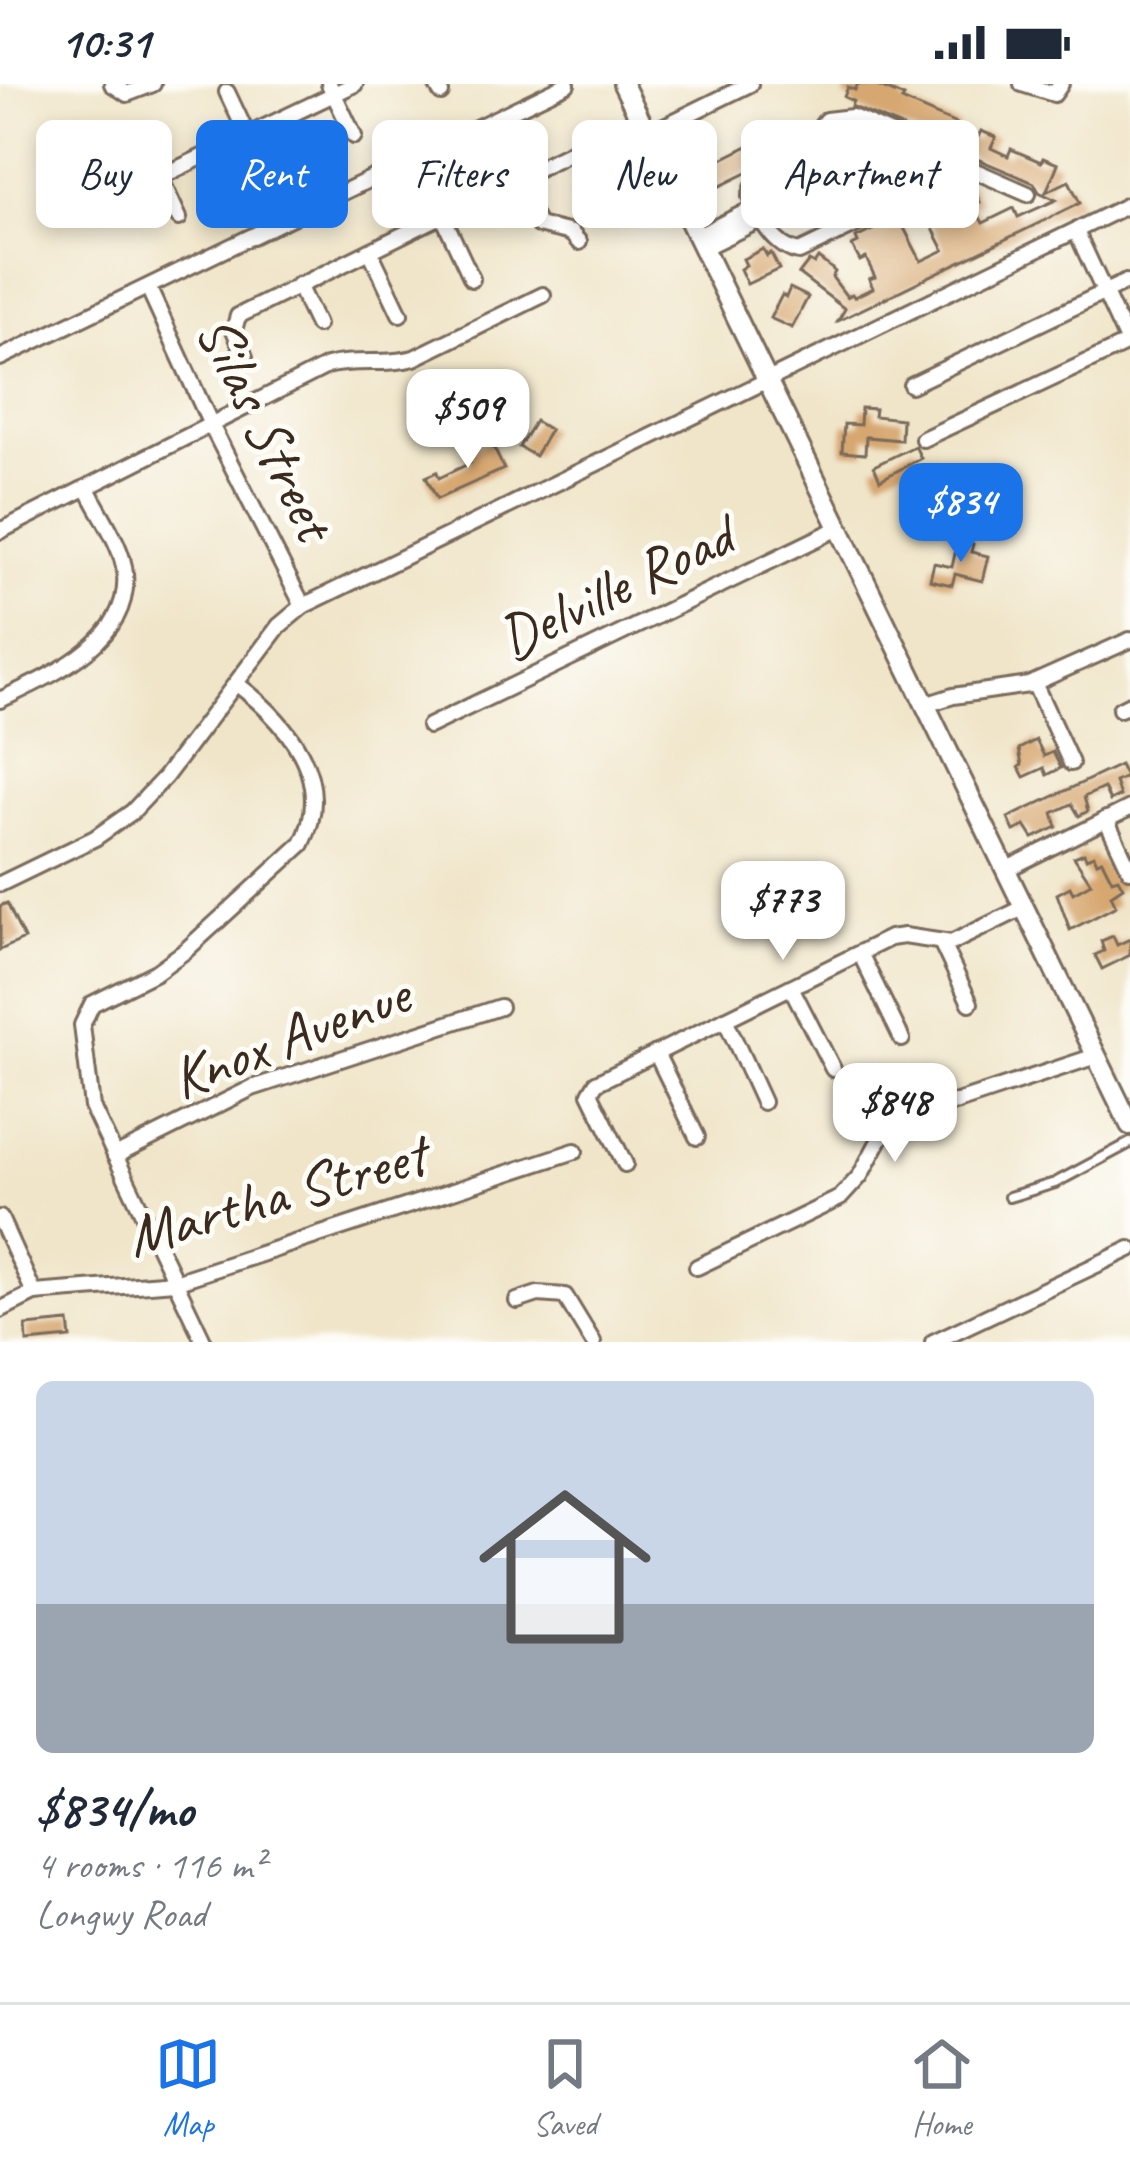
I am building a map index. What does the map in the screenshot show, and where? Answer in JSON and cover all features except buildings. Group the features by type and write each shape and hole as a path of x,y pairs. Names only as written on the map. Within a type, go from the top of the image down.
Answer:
{"street":[{"path":"112,84 127,94 153,84"},
{"path":"275,120 332,89 355,84"},
{"path":"495,120 567,84"},
{"path":"623,84 641,120"},
{"path":"677,120 750,84"},
{"path":"1022,84 1047,94 1054,94 1061,84"},
{"path":"332,89 354,136"},
{"path":"227,92 241,120"},
{"path":"826,120 837,116 859,120"},
{"path":"979,174 1028,194"},
{"path":"0,358 372,180"},
{"path":"172,203 179,218"},
{"path":"0,884 95,838 132,812 165,777 279,626 304,606 1130,204"},
{"path":"700,242 741,222"},
{"path":"548,227 567,231 579,242"},
{"path":"245,358 233,330 234,320 417,228"},
{"path":"448,228 472,279"},
{"path":"693,228 1130,1126"},
{"path":"769,228 788,250 800,252 849,228"},
{"path":"923,439 1129,342 1076,230"},
{"path":"370,250 400,314"},
{"path":"911,385 1126,282"},
{"path":"298,286 316,325"},
{"name":"Silas Street","path":"148,287 212,427 304,606"},
{"path":"0,531 327,366 414,358 543,296"},
{"path":"0,700 73,661 96,644 113,620 123,595 125,572 87,488"},
{"name":"Delville Road","path":"430,726 839,528"},
{"path":"926,705 1034,683 1126,642 1130,664"},
{"path":"1034,683 1071,763"},
{"path":"204,1342 92,1107 83,1045 85,1015 92,1004 156,972 185,951 302,844 315,815 310,777 288,732 273,712 236,684"},
{"path":"1006,870 1130,808"},
{"path":"1106,820 1130,870"},
{"path":"625,1164 590,1093 596,1083 901,936 942,944 958,942 1025,908"},
{"path":"942,944 970,1003"},
{"path":"860,953 902,1039"},
{"path":"791,987 833,1069"},
{"name":"Knox Avenue","path":"115,1156 252,1088 500,1007"},
{"path":"725,1019 763,1102"},
{"path":"656,1053 697,1137"},
{"path":"697,1267 840,1198 860,1176 883,1135 900,1121 1096,1056"},
{"name":"Martha Street","path":"0,1310 34,1293 175,1282 575,1151"},
{"path":"0,1218 34,1293"},
{"path":"933,1342 1130,1249"},
{"path":"517,1301 538,1294 565,1296 592,1342"}],"lane":[{"path":"1009,1196 1054,1183 1130,1144"}]}
